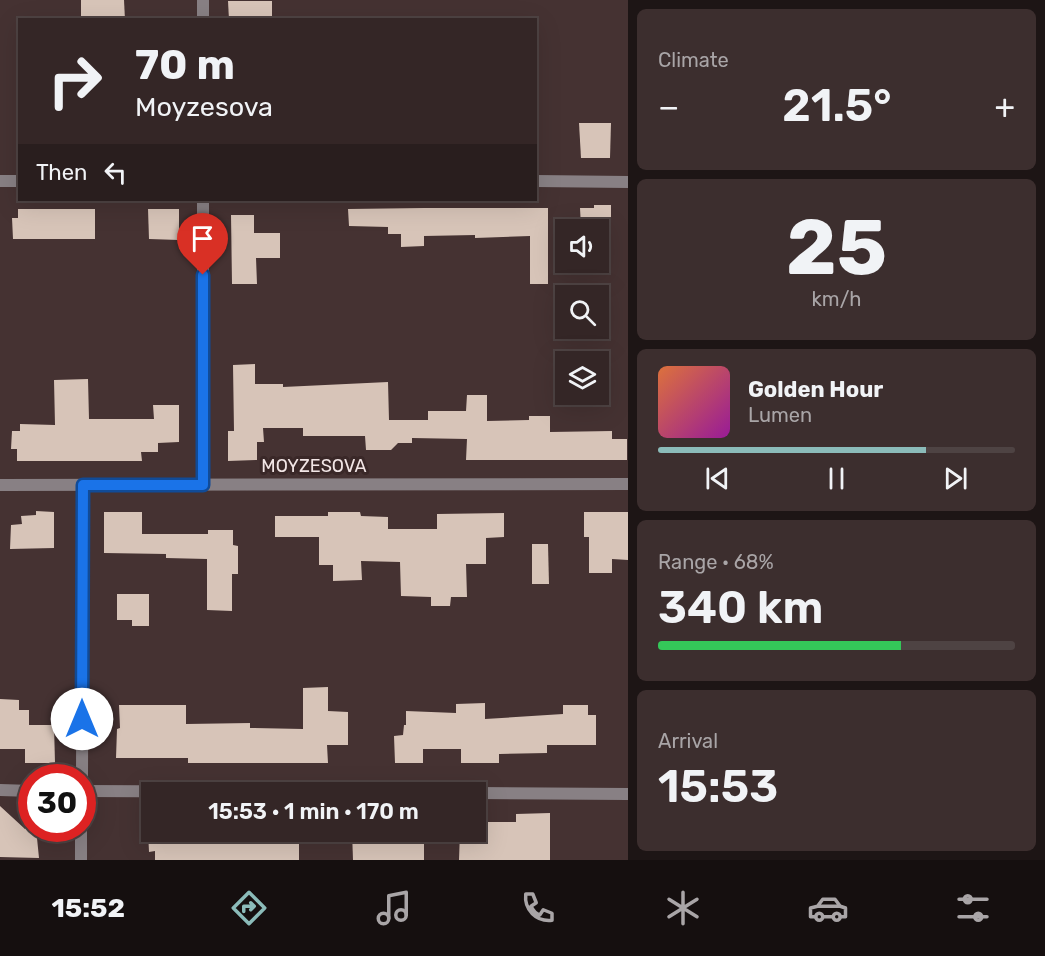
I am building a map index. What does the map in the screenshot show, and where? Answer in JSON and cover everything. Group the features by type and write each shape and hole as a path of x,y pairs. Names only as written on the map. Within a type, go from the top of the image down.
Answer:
{"street":[{"path":"203,0 203,18"},
{"path":"0,182 18,181"},
{"path":"537,182 628,182"},
{"path":"203,201 203,485"},
{"name":"MOYZESOVA","path":"0,485 628,484"},
{"path":"82,764 83,485"},
{"path":"0,790 18,791"},
{"path":"96,791 141,791"},
{"path":"486,793 628,794"},
{"path":"81,842 81,860"}],"building":[{"path":"81,0 124,0 125,18 81,18"},
{"path":"228,1 272,1 272,18 229,18"},
{"path":"579,123 611,123 610,158 581,158"},
{"path":"594,205 611,205 611,269 609,269 609,219 581,219 580,208 594,208"},
{"path":"548,208 548,284 530,284 530,236 475,238 475,235 424,236 424,246 401,247 401,234 388,234 388,227 349,226 348,209"},
{"path":"18,209 95,209 95,239 13,239 12,218 18,218"},
{"path":"148,209 179,209 179,240 149,239"},
{"path":"231,215 254,215 254,233 280,233 280,258 256,258 257,284 232,284"},
{"path":"255,364 255,384 283,384 283,387 388,382 389,420 428,420 428,411 466,411 467,395 487,395 487,421 529,420 529,416 550,416 550,432 612,431 612,439 627,439 627,460 466,460 467,439 412,438 412,443 398,443 391,450 366,450 365,436 303,436 303,428 263,428 264,442 257,442 257,460 228,461 228,431 234,431 233,365"},
{"path":"88,379 89,419 154,419 153,405 179,405 179,442 158,443 158,452 141,452 142,461 17,461 17,449 11,449 12,431 20,431 20,424 55,425 54,380"},
{"path":"36,511 54,512 54,548 10,549 11,525 22,524 21,516 36,515"},
{"path":"104,512 142,512 142,534 208,534 208,530 233,530 233,545 238,546 238,574 232,574 232,611 207,610 207,559 166,558 166,554 104,553"},
{"path":"328,512 360,512 361,516 388,517 388,529 437,529 437,514 504,513 504,537 486,538 486,564 466,564 467,597 451,597 450,606 431,606 431,597 401,596 400,562 361,561 362,580 333,581 333,565 319,565 319,537 275,537 275,516 328,516"},
{"path":"584,512 628,512 628,560 612,559 612,573 589,573 589,537 584,537"},
{"path":"532,544 548,544 549,584 532,584"},
{"path":"117,594 149,594 149,626 132,626 132,620 117,620"},
{"path":"328,687 328,711 348,712 348,745 327,745 328,763 188,763 188,758 116,758 117,729 120,728 119,705 186,705 186,724 250,723 250,728 303,729 303,688"},
{"path":"0,699 19,700 19,710 29,710 29,725 54,725 55,763 25,763 25,749 0,749"},
{"path":"485,703 485,719 563,714 563,705 588,705 588,715 596,715 596,745 547,745 547,753 499,754 499,763 461,763 461,749 423,749 423,763 395,763 394,736 403,735 406,711 456,713 456,704"},
{"path":"0,806 18,823 18,842 37,842 39,858 0,857"},
{"path":"550,813 550,860 459,860 460,842 486,842 486,822 516,822 516,814"},
{"path":"149,842 299,842 299,860 155,860 155,851 149,852"},
{"path":"352,842 424,842 424,860 353,860"}],"route":[{"path":"82,719 83,485 203,485 203,275"}]}
